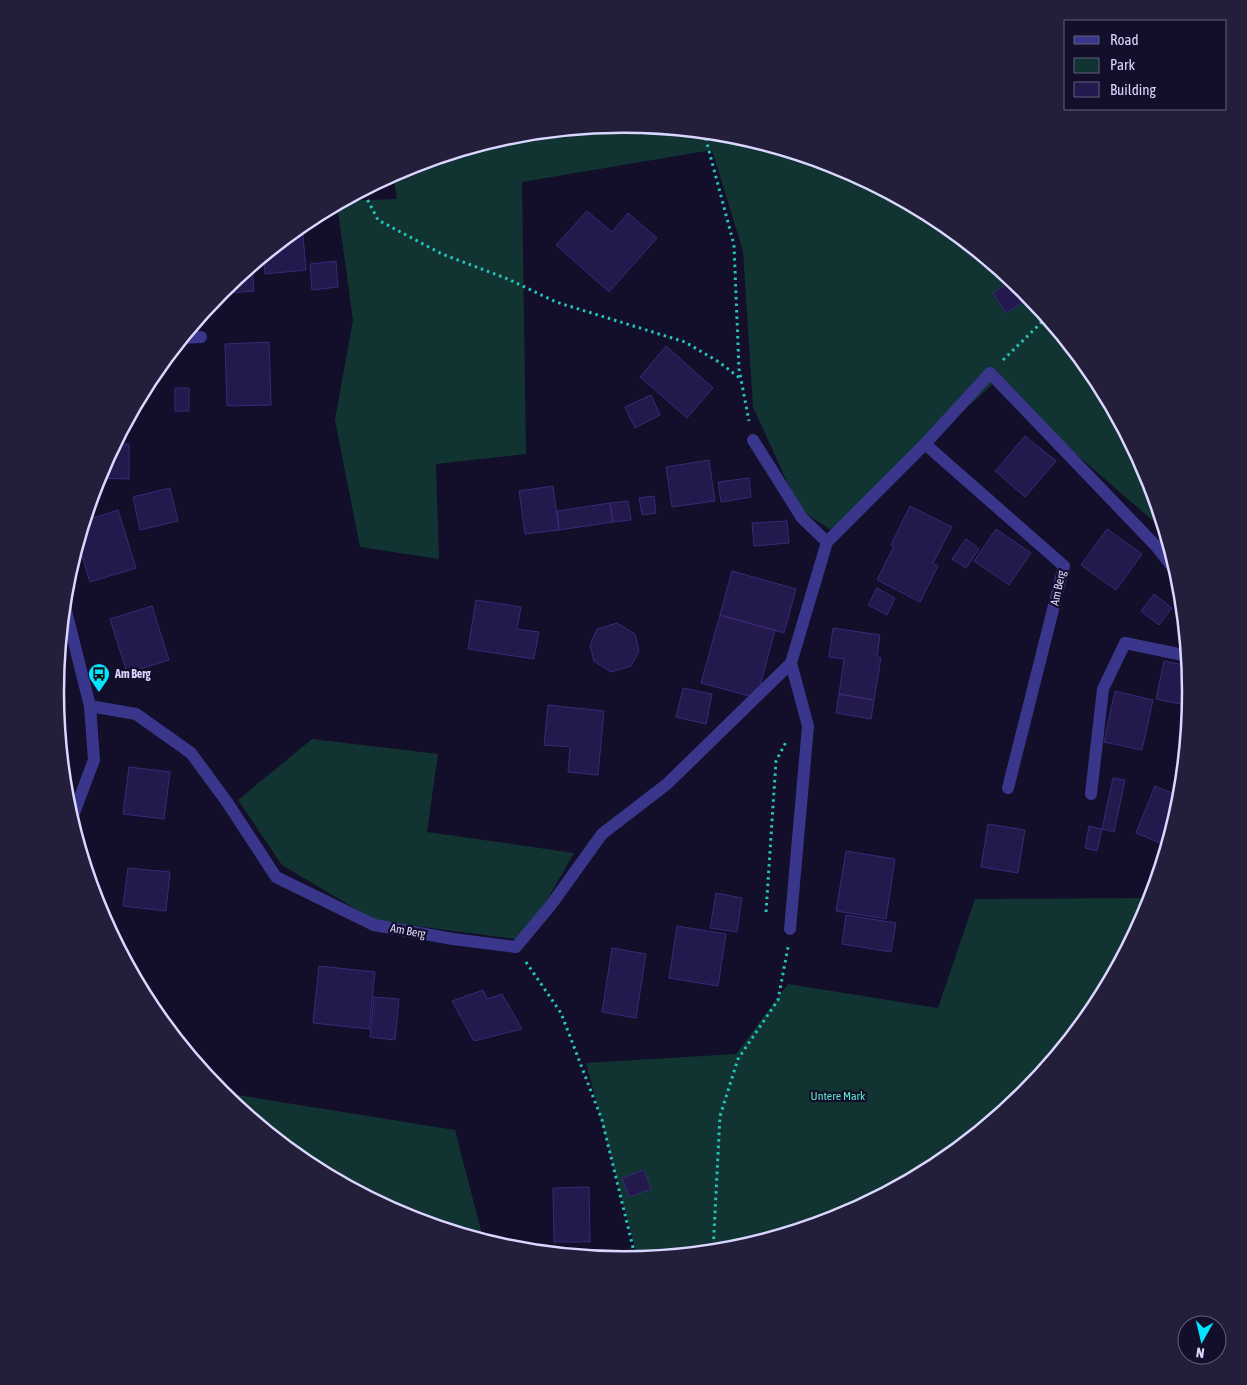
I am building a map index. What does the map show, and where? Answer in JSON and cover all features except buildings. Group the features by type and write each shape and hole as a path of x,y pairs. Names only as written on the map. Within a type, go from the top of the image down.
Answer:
{"street":[{"path":"191,338 201,338"},
{"path":"516,947 551,905 602,834 667,784 791,664 827,542 926,444 990,373 1167,559"},
{"path":"753,440 802,518 827,542"},
{"name":"Am Berg","path":"926,444 1064,566 1008,788"},
{"path":"69,621 90,706 94,760 76,807"},
{"path":"1091,794 1103,690 1125,642 1182,655"},
{"path":"790,930 808,726 791,664"},
{"name":"Am Berg","path":"90,706 136,714 191,753 227,802 276,877 374,925 453,939 516,947"}],"path":[{"path":"706,139 734,245 739,369 753,440"},
{"path":"366,196 378,220 442,254 508,280 556,302 685,342 719,362 741,379"},
{"path":"990,373 1042,321"},
{"path":"766,912 776,760 804,711"},
{"path":"713,1244 720,1116 738,1059 778,1000 788,951 790,930"},
{"path":"516,947 562,1013 602,1120 634,1252"}],"green space":[{"path":"587,134 660,134 697,138 768,152 838,175 871,190 903,208 964,248 993,272 1044,323 1089,382 1126,445 1141,478 1157,524 994,383 831,530 800,510 753,407 743,251 712,150 522,182 526,454 436,464 439,559 360,547 335,420 353,320 338,212 357,200 397,199 394,182 444,162 514,144"},
{"path":"312,739 438,754 427,832 574,853 524,940 376,921 282,865 238,800"},
{"name":"Untere Mark","path":"1144,898 1126,940 1108,972 1068,1033 1044,1062 993,1113 934,1158 871,1195 803,1223 733,1241 697,1247 636,1252 586,1063 736,1054 788,984 938,1008 975,899"},
{"path":"235,1095 455,1130 482,1234 444,1223 409,1210 376,1195 344,1177 283,1137"}],"place":[{"name":"Am Berg","path":"99,693"}]}
